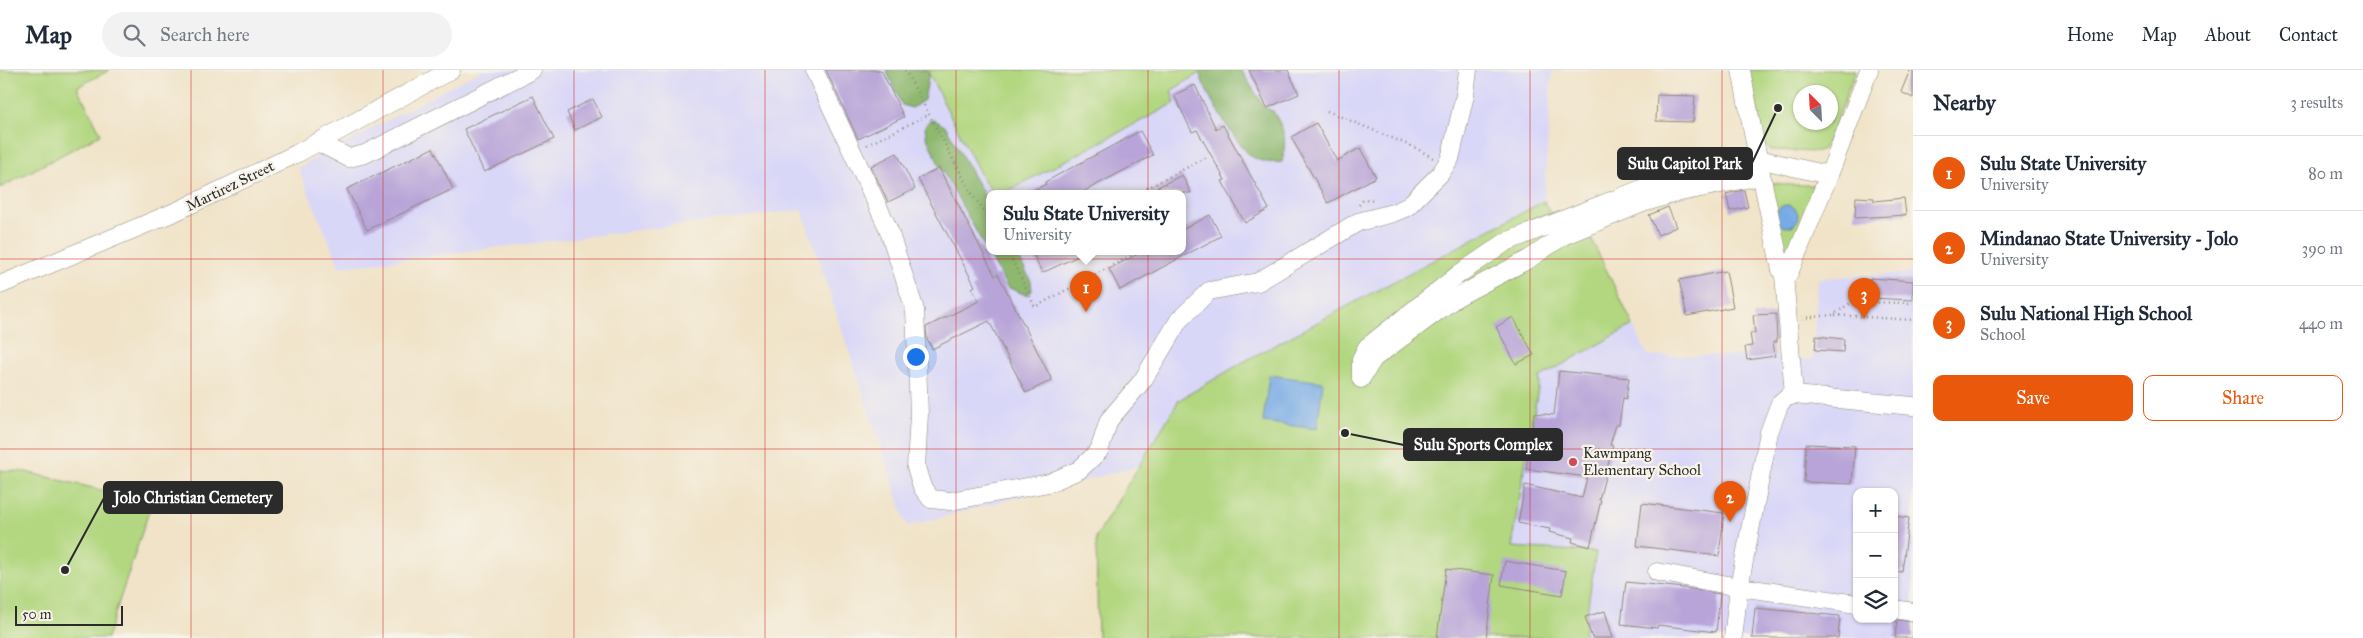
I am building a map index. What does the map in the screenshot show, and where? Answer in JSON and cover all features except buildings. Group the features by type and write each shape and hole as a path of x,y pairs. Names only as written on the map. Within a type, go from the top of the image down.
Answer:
{"street":[{"name":"Martirez Street","path":"0,285 178,211 318,142 451,70"},
{"path":"318,142 349,158 365,154 532,70"},
{"path":"814,70 888,228 915,310 918,414 916,467 922,487 932,499 950,501 1049,483 1078,470 1099,451 1109,420 1143,380 1179,320 1208,291 1258,282 1358,222 1393,213 1407,207 1440,174 1450,159 1465,95 1468,70"},
{"path":"1741,70 1758,163 1781,270 1784,275 1794,395"},
{"path":"1784,275 1789,273 1869,70"},
{"path":"1758,163 1643,203 1564,236 1529,259 1465,293 1374,358 1361,380 1361,359 1367,346 1455,277 1506,242 1662,181 1758,163 1829,175"},
{"path":"1455,277 1465,293"},
{"path":"1733,638 1739,587 1768,432 1780,403 1787,397 1794,395 1913,406"},
{"path":"1657,572 1739,587 1853,603"},
{"path":"1898,610 1913,612"}],"path":[{"path":"905,70 973,196 986,213"},
{"path":"851,152 928,115"},
{"path":"1144,190 1207,157"},
{"path":"1011,256 1035,306 1131,255"},
{"path":"1833,315 1852,302 1913,303"},
{"path":"1788,320 1833,315 1913,320"}],"shaded area":[{"path":"482,70 1552,70 1544,201 1245,361 1179,400 1141,466 907,526 802,210 340,267 298,168"},
{"path":"1913,273 1913,638 1583,638 1596,552 1511,548 1540,377 1633,325 1648,356 1779,355 1812,360 1818,278"}],"green space":[{"path":"0,70 110,70 77,87 101,134 0,188"},
{"path":"886,70 927,70 929,74 924,100 912,108 902,105"},
{"path":"927,70 1204,70 1171,91 1175,103 1010,190 992,190 985,183"},
{"path":"1199,70 1241,70 1265,108 1273,111 1280,124 1285,141 1282,162 1261,161 1243,148 1212,101"},
{"path":"1749,70 1856,70 1838,117 1838,85 1793,85 1793,130 1833,130 1823,149 1815,152 1771,150 1764,143"},
{"path":"935,120 946,127 986,199 986,249 939,164 926,136 925,126 929,121"},
{"path":"1764,181 1789,185 1814,185 1784,270"},
{"path":"1544,201 1566,241 1588,232 1633,325 1540,377 1511,547 1596,552 1583,638 1098,638 1096,537 1179,400 1245,361"},
{"path":"989,255 1017,255 1031,281 1032,291 1026,295 1007,287"},
{"path":"0,470 26,472 152,502 107,638 0,638"}],"water":[{"path":"1783,205 1791,205 1798,212 1798,220 1791,227 1783,227 1776,220 1776,212"},
{"path":"1269,375 1323,382 1317,429 1263,422"}],"place":[{"name":"Sulu Capitol Park","path":"1778,108"},
{"name":"Sulu State University","path":"1086,312"},
{"name":"Sulu National High School","path":"1864,319"},
{"name":"Sulu Sports Complex","path":"1345,433"},
{"name":"Kawmpang Elementary School","path":"1573,462"},
{"name":"Mindanao State University - Jolo","path":"1730,522"},
{"name":"Jolo Christian Cemetery","path":"65,570"}]}
